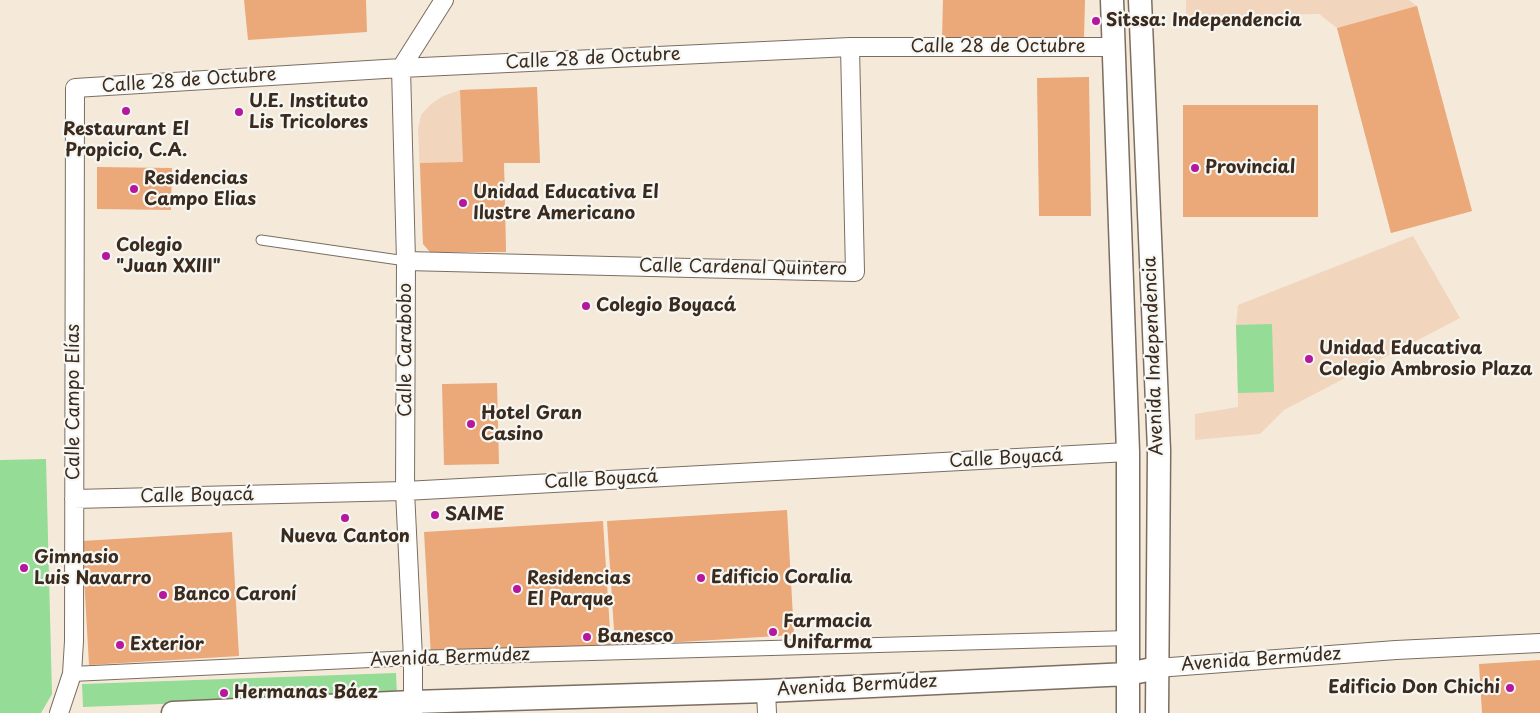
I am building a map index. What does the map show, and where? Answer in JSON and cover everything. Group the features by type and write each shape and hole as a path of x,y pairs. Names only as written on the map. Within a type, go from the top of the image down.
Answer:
{"street":[{"path":"401,68 444,0"},
{"name":"Avenida Independencia","path":"1112,0 1112,47 1128,452 1128,713"},
{"name":"Avenida Independencia","path":"1140,0 1159,450 1157,713"},
{"name":"Calle 28 de Octubre","path":"75,88 401,68 850,47 1112,47"},
{"name":"Calle Cardenal Quintero","path":"406,261 855,272 850,47"},
{"name":"Calle Carabobo","path":"401,68 406,261 405,491 413,658 413,707"},
{"name":"Calle Campo Elías","path":"59,713 72,674 74,641 75,88"},
{"name":"Calle Boyacá","path":"74,499 405,491 1128,452"},
{"name":"Avenida Bermúdez","path":"72,674 413,658 1129,638"},
{"name":"Avenida Bermúdez","path":"173,713 413,707 1128,674 1157,668 1396,650 1540,643"},
{"path":"766,690 767,713"}],"lane":[{"path":"261,240 406,261"}],"shaded area":[{"path":"1186,0 1409,0 1417,6 1472,211 1391,233 1337,28 1319,14 1186,17"},
{"name":"Unidad Educativa El Ilustre Americano","path":"537,87 540,163 504,163 506,252 430,252 423,244 418,129 421,115 431,104 443,96 460,90"},
{"name":"Unidad Educativa Colegio Ambrosio Plaza","path":"1413,236 1460,318 1284,410 1260,434 1195,440 1195,414 1238,407 1236,325 1238,305"}],"green space":[{"path":"1272,324 1274,392 1238,393 1236,325"},
{"name":"Gimnasio Luis Navarro","path":"46,459 52,694 41,713 0,713 0,460"},
{"path":"396,673 397,695 83,707 82,684"}],"building":[{"path":"244,0 366,0 367,32 248,40"},
{"path":"943,0 1085,0 1084,40 942,38"},
{"path":"1417,6 1472,211 1391,233 1337,28"},
{"path":"1089,77 1091,216 1039,216 1037,78"},
{"name":"Unidad Educativa El Ilustre Americano","path":"537,87 540,163 504,163 506,252 430,252 423,244 420,163 463,162 460,90"},
{"path":"1183,105 1318,105 1318,217 1183,217"},
{"name":"Residencias Campo Elias","path":"97,167 172,168 171,210 97,209"},
{"name":"Hotel Gran Casino","path":"497,383 499,464 444,465 442,384"},
{"name":"Edificio Coralia","path":"787,510 794,635 615,646 607,521"},
{"name":"Residencias El Parque","path":"603,521 611,646 431,657 424,532"},
{"path":"232,532 239,656 89,665 82,541"},
{"name":"Edificio Don Chichi","path":"1540,660 1540,713 1482,713 1479,664"}],"place":[{"name":"Sitssa: Independencia","path":"1096,21"},
{"name":"Restaurant El Propicio, C.A.","path":"126,111"},
{"name":"U.E. Instituto Lis Tricolores","path":"239,112"},
{"name":"Provincial","path":"1195,168"},
{"name":"Residencias Campo Elias","path":"134,189"},
{"name":"Unidad Educativa El Ilustre Americano","path":"463,203"},
{"name":"Colegio \"Juan XXIII\"","path":"106,256"},
{"name":"Colegio Boyacá","path":"586,306"},
{"name":"Unidad Educativa Colegio Ambrosio Plaza","path":"1309,359"},
{"name":"Hotel Gran Casino","path":"471,424"},
{"name":"SAIME","path":"435,515"},
{"name":"Nueva Canton","path":"345,518"},
{"name":"Gimnasio Luis Navarro","path":"24,568"},
{"name":"Edificio Coralia","path":"701,578"},
{"name":"Residencias El Parque","path":"517,589"},
{"name":"Banco Caroní","path":"163,595"},
{"name":"Farmacia Unifarma","path":"773,632"},
{"name":"Banesco","path":"587,637"},
{"name":"Exterior","path":"120,645"},
{"name":"Edificio Don Chichi","path":"1510,688"},
{"name":"Hermanas Báez","path":"224,693"}]}
